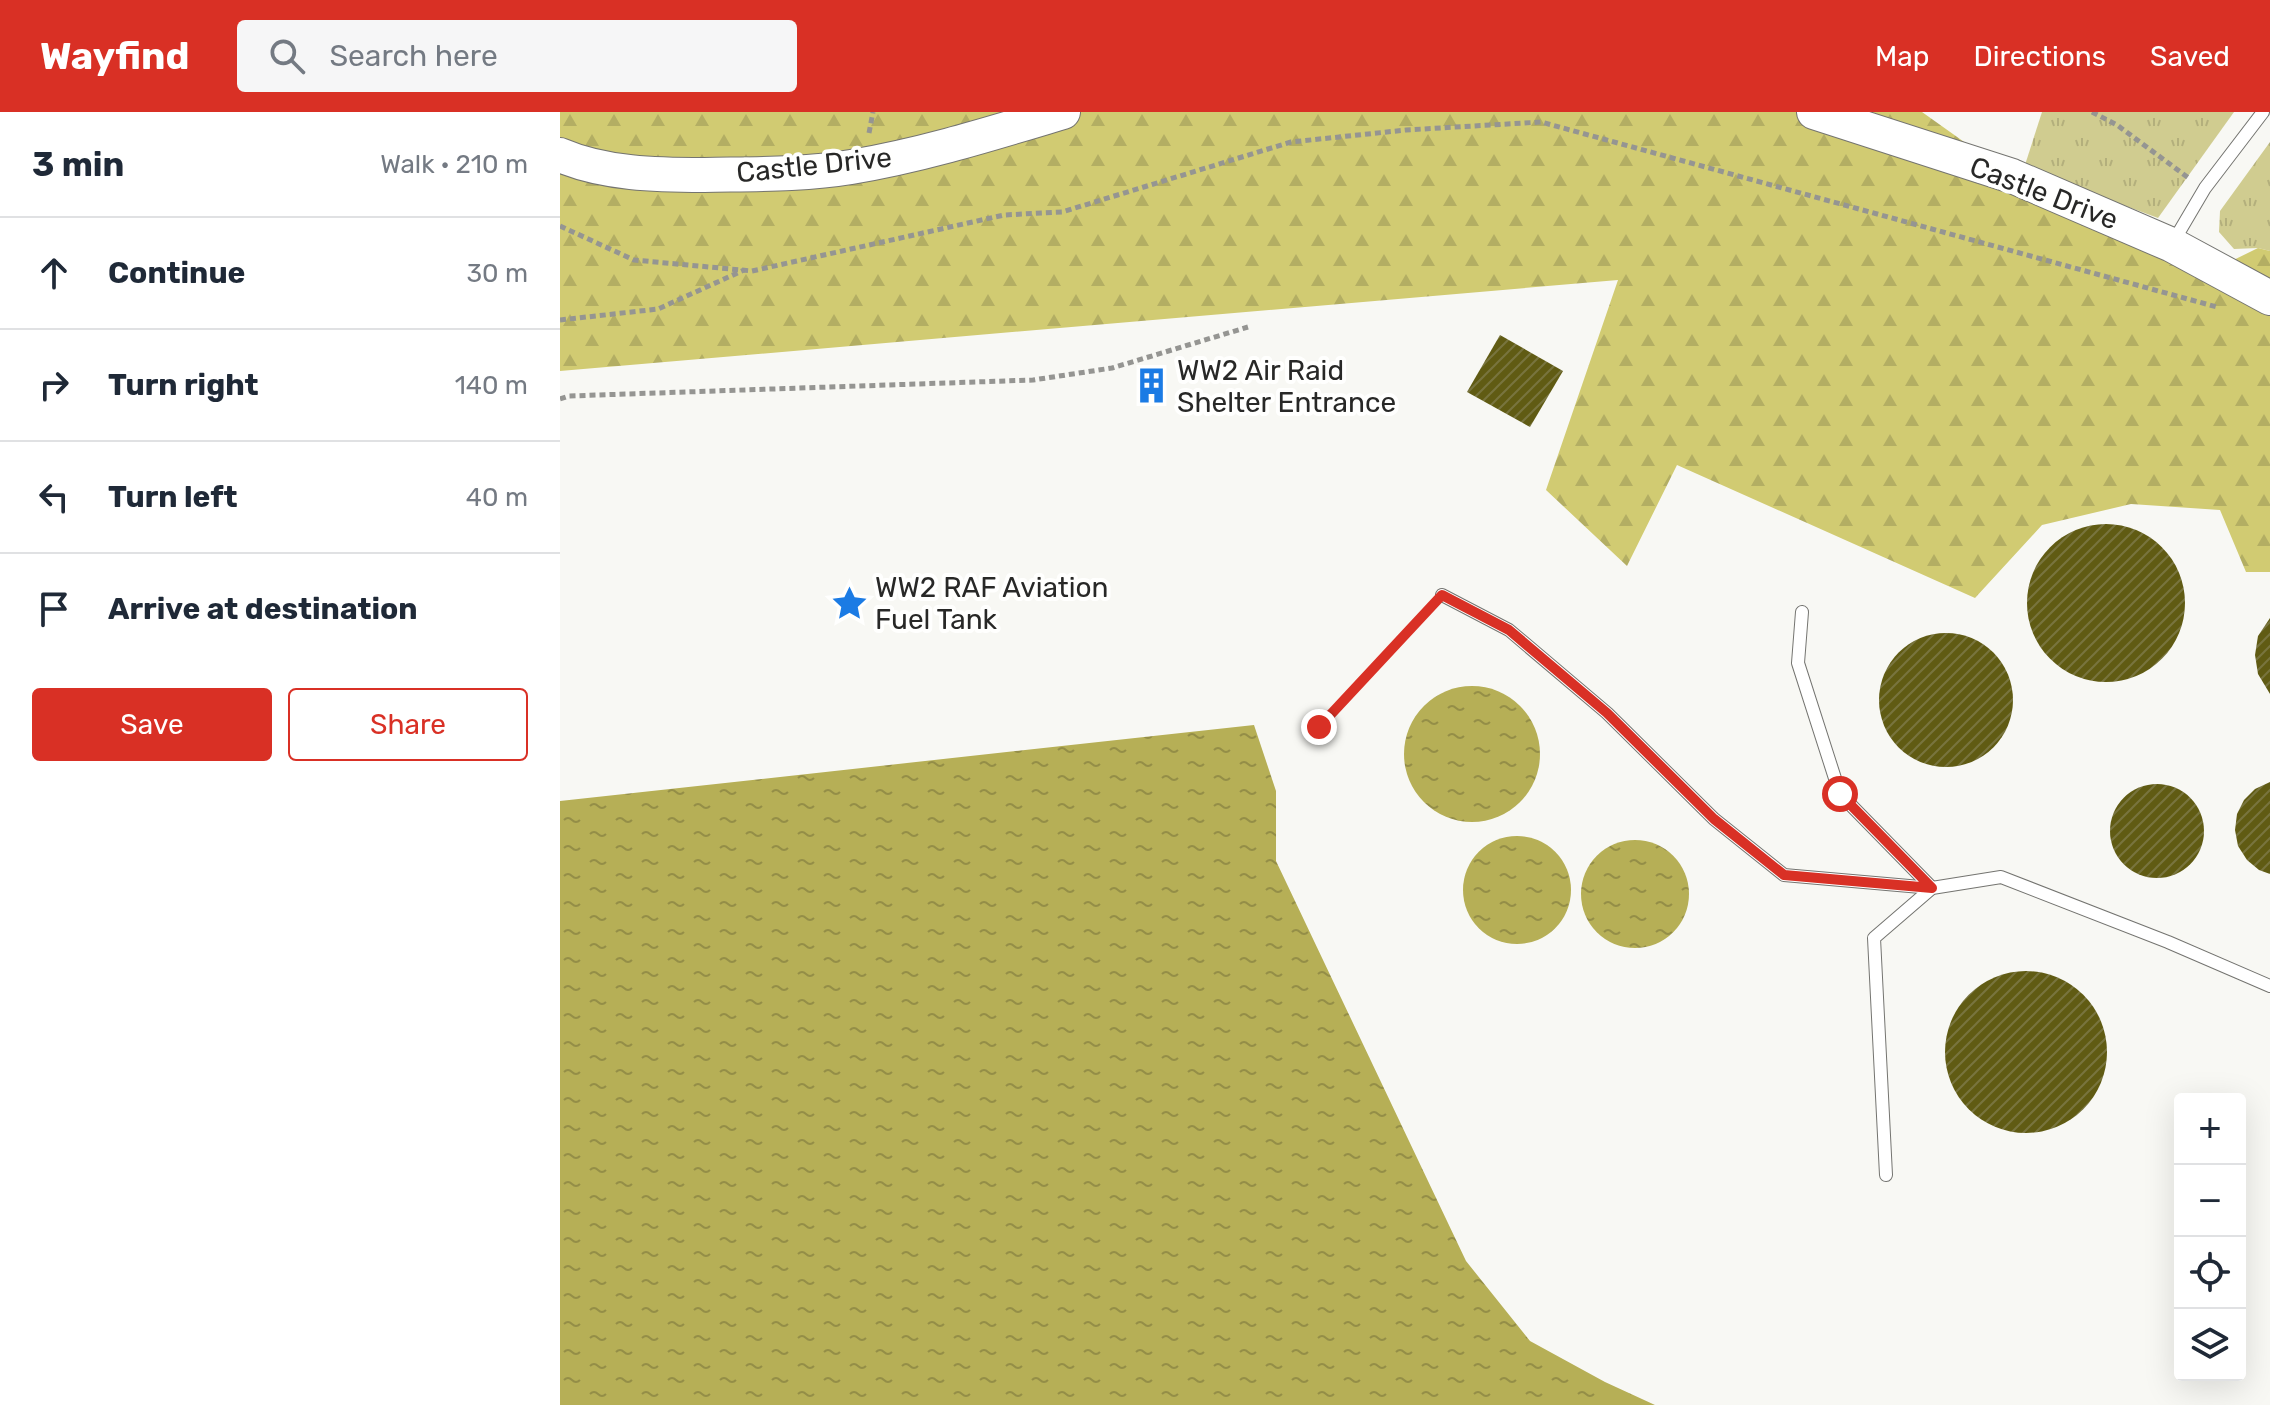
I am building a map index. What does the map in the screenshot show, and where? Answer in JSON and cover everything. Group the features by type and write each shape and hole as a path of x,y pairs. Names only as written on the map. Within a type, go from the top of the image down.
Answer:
{"street":[{"name":"Castle Drive","path":"560,155 614,169 662,175 847,168 930,152 1063,112"},
{"name":"Castle Drive","path":"1814,112 2012,176 2172,245 2267,297"}],"lane":[{"path":"2172,245 2205,188 2263,112"},
{"path":"1442,595 1509,630 1607,713 1714,819 1784,875 1932,888 2001,877 2168,942 2270,986"},
{"path":"1802,612 1798,663 1840,794 1932,888"},
{"path":"1886,1175 1874,938 1932,888"}],"path":[{"path":"2092,112 2117,125 2205,188"},
{"path":"560,226 634,260 752,271 1004,215 1062,212 1291,142 1406,130 1541,122 2221,308 2267,297"},
{"path":"560,320 658,309 745,270"},
{"path":"560,399 569,396 1033,380 1112,368 1248,327"},
{"path":"1319,727 1442,595"}],"green space":[{"path":"560,112 1922,112 2012,176 2203,275 2258,248 2270,251 2270,572 2246,572 2220,510 2131,504 2042,525 1975,598 1677,465 1627,566 1546,490 1618,280 560,371"},
{"path":"2042,112 2234,112 2158,218 2024,168"},
{"path":"2270,142 2270,251 2234,249 2219,232 2220,211"}],"water":[{"path":"1472,686 1498,691 1520,706 1535,728 1540,754 1535,780 1520,802 1498,817 1472,822 1446,817 1424,802 1409,780 1404,754 1409,728 1424,706 1446,691"},
{"path":"1254,725 1276,791 1276,861 1466,1261 1530,1341 1655,1405 560,1405 560,801"},
{"path":"1517,836 1538,840 1555,852 1567,869 1571,890 1567,911 1555,928 1538,940 1517,944 1496,940 1479,928 1467,911 1463,890 1467,869 1479,852 1496,840"},
{"path":"1635,840 1656,844 1673,856 1685,873 1689,894 1685,915 1673,932 1656,944 1635,948 1614,944 1597,932 1585,915 1581,894 1585,873 1597,856 1614,844"}],"building":[{"path":"1500,335 1563,371 1530,427 1467,392"},
{"path":"2106,524 2136,530 2162,547 2179,573 2185,603 2179,633 2162,659 2136,676 2106,682 2076,676 2050,659 2033,633 2027,603 2033,573 2050,547 2076,530"},
{"path":"2270,618 2270,694 2258,674 2255,655 2258,636"},
{"path":"1946,633 1972,638 1993,653 2008,674 2013,700 2008,726 1993,747 1972,762 1946,767 1920,762 1899,747 1884,726 1879,700 1884,674 1899,653 1920,638"},
{"path":"2270,782 2270,874 2247,860 2238,846 2235,830 2237,814 2244,800 2255,789"},
{"path":"2157,784 2175,788 2190,798 2200,813 2204,831 2200,849 2190,864 2175,874 2157,878 2139,874 2124,864 2114,849 2110,831 2114,813 2124,798 2139,788"},
{"path":"2026,971 2057,977 2083,995 2101,1021 2107,1052 2101,1083 2083,1109 2057,1127 2026,1133 1995,1127 1969,1109 1951,1083 1945,1052 1951,1021 1969,995 1995,977"}],"place":[{"name":"WW2 Air Raid Shelter Entrance","path":"1151,386"},
{"name":"WW2 RAF Aviation Fuel Tank","path":"849,603"}],"route":[{"path":"1319,727 1442,595 1509,630 1607,713 1714,819 1784,875 1932,888 1840,794"}]}
